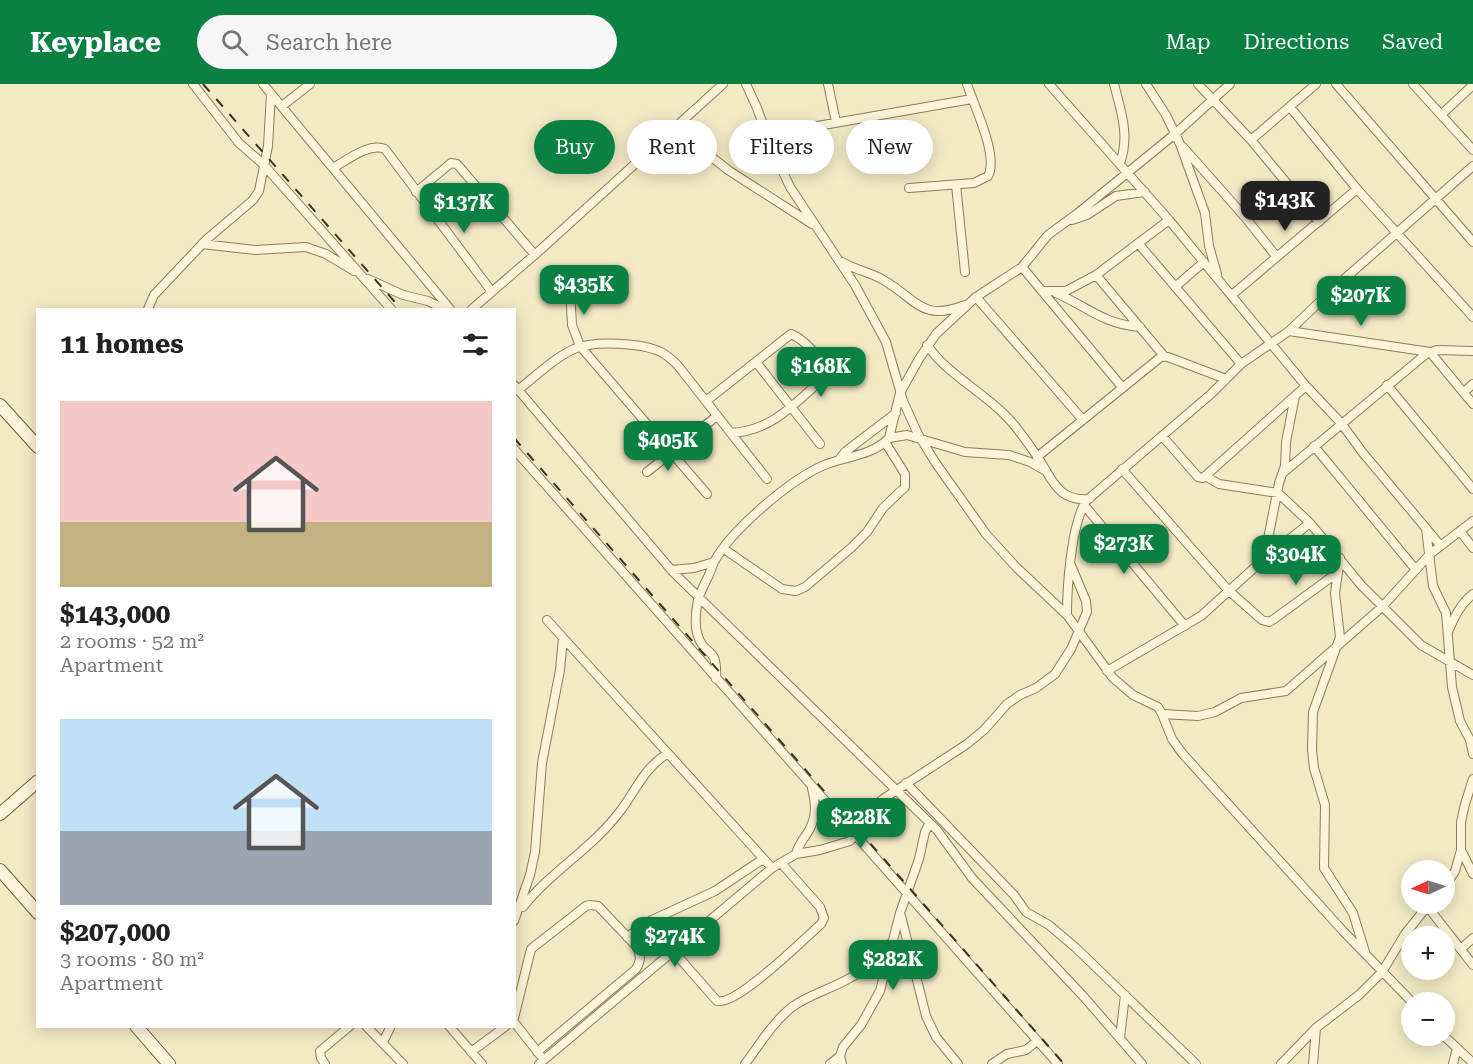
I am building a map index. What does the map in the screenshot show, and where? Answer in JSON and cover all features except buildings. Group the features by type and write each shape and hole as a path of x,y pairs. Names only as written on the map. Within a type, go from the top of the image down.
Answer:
{"main road":[{"path":"0,405 36,445"},
{"path":"0,814 36,783"},
{"path":"0,870 36,911"},
{"path":"138,1028 169,1064"}],"street":[{"path":"193,84 239,142 263,164 390,308"},
{"path":"263,84 449,308"},
{"path":"282,106 310,84"},
{"path":"683,120 723,84"},
{"path":"746,84 762,120"},
{"path":"829,84 836,122 972,99"},
{"path":"909,188 983,180 991,171 988,146 967,84"},
{"path":"1049,84 1169,220 1306,386 1341,423 1440,545"},
{"path":"1114,84 1126,136 1120,163"},
{"path":"1146,84 1161,106 1180,144 1205,213 1209,246 1219,280"},
{"path":"1198,84 1251,140 1319,222"},
{"path":"837,258 862,273 886,281 926,310 955,308 973,300 1022,267 1040,243 1175,134 1230,84"},
{"path":"1251,140 1316,84"},
{"path":"1336,84 1473,242"},
{"path":"1413,84 1473,150"},
{"path":"1442,114 1473,85"},
{"path":"148,308 154,295 202,244 253,200 262,184 263,164 268,146 271,94"},
{"path":"1290,107 1357,189 1473,317"},
{"path":"1180,144 1276,256"},
{"path":"333,168 372,147 380,147 388,152 492,292"},
{"path":"717,161 815,226"},
{"path":"416,192 451,163 455,163 535,255"},
{"path":"1067,615 1070,563 1087,502 1122,469 1211,394 1241,364 1289,331 1334,288 1473,166"},
{"path":"473,308 627,171"},
{"path":"784,174 790,187 870,310 886,342 900,393 920,438 973,517 1017,568 1067,615 1107,671 1128,692 1158,707 1177,747 1366,956 1402,992"},
{"path":"956,184 965,272"},
{"path":"1232,295 1357,189"},
{"path":"1069,220 1087,215 1116,196 1145,192"},
{"path":"1042,291 1066,291 1096,275 1169,220"},
{"path":"1138,243 1241,364"},
{"path":"202,244 255,250 313,248 362,276 403,295 428,301 442,308"},
{"path":"1175,286 1204,262"},
{"path":"1022,267 1122,387"},
{"path":"1096,275 1164,356 1226,379"},
{"path":"570,289 572,325 580,346 707,494"},
{"path":"1053,292 1106,320 1121,325 1140,327"},
{"path":"724,549 782,589 801,590 867,532 883,508 905,486 905,474 887,440 900,393 927,345 973,300"},
{"path":"973,300 1083,420"},
{"path":"1289,331 1430,352 1473,351"},
{"path":"706,401 791,334 818,357 829,371 791,406 762,428 746,433 731,433"},
{"path":"927,345 939,358 998,407 1015,426 1054,485 1065,495 1087,502 1185,626"},
{"path":"767,480 679,367 662,353 647,347 580,346 567,352 516,388 671,570 942,836 972,878 1084,997 1142,1064"},
{"path":"1284,472 1387,385 1430,352"},
{"path":"1430,352 1473,404"},
{"path":"1037,457 1122,387 1164,356"},
{"path":"756,362 820,444"},
{"path":"1464,392 1473,384"},
{"path":"1387,385 1473,489"},
{"path":"1163,436 1198,477 1205,476 1306,386"},
{"path":"1264,559 1284,472 1286,442 1295,396"},
{"path":"839,460 845,452 896,413"},
{"path":"647,472 717,416"},
{"path":"716,679 715,656 698,637 696,621 698,598 714,562 724,549 768,502 800,478 823,465 874,450 887,440 907,435 965,452 997,453 1018,457 1044,470"},
{"path":"1314,446 1416,570"},
{"path":"516,451 1058,1064"},
{"path":"1122,469 1227,590 1254,614 1269,622 1337,573"},
{"path":"1205,476 1220,484 1278,493 1310,523 1361,585 1421,645 1473,675"},
{"path":"1162,714 1198,716 1215,712 1241,698 1281,694 1286,691 1383,606 1430,554 1473,521"},
{"path":"1107,671 1201,616 1227,590 1310,523"},
{"path":"1426,529 1433,586 1443,604 1456,706 1473,754"},
{"path":"1460,531 1473,548"},
{"path":"1340,558 1335,604 1340,628 1338,645 1313,712 1312,750 1314,768 1325,805 1324,868 1353,913 1366,956"},
{"path":"671,570 694,568 714,562"},
{"path":"516,1025 537,1052 542,1063 772,868 796,854 848,842 873,808 896,789 967,744 1016,697 1050,679 1064,661 1087,609 1070,563"},
{"path":"1447,633 1465,600 1473,594"},
{"path":"547,620 772,868"},
{"path":"516,918 535,852 542,763 560,670 563,638"},
{"path":"516,918 544,883 586,849 605,830 650,767 667,754"},
{"path":"1455,871 1461,850 1461,822 1473,780"},
{"path":"906,783 1014,895 1026,912 1057,931 1196,1064"},
{"path":"796,854 816,813 812,788"},
{"path":"830,1064 841,1060 843,1047 870,1011 880,991 900,913 920,859 925,832 929,824"},
{"path":"1461,850 1472,869"},
{"path":"627,937 652,920 715,891 763,859"},
{"path":"674,952 717,1001 728,1001 750,986 821,924 824,918 820,907 782,864"},
{"path":"517,992 531,950 590,904 598,906 637,947 640,955 640,963 636,969 537,1052"},
{"path":"900,913 926,1016 936,1038 958,1064"},
{"path":"1281,1064 1316,1028 1359,995 1382,972 1405,934 1421,914"},
{"path":"1436,914 1473,965"},
{"path":"1461,948 1473,938"},
{"path":"745,1064 777,1022 791,1008 802,1000 853,977 893,941"},
{"path":"1120,1038 1125,995"},
{"path":"325,1064 321,1059 320,1051 348,1028"},
{"path":"368,1028 403,1064"},
{"path":"383,1041 390,1028"},
{"path":"451,1028 482,1064"},
{"path":"471,1052 503,1028"},
{"path":"1313,1064 1316,1028"},
{"path":"992,1064 1008,1054 1026,1050 1037,1041"},
{"path":"1456,1048 1473,1063"},
{"path":"1453,1064 1456,1048"}],"railway":[{"path":"203,84 400,308"},
{"path":"516,440 1064,1064"}]}
